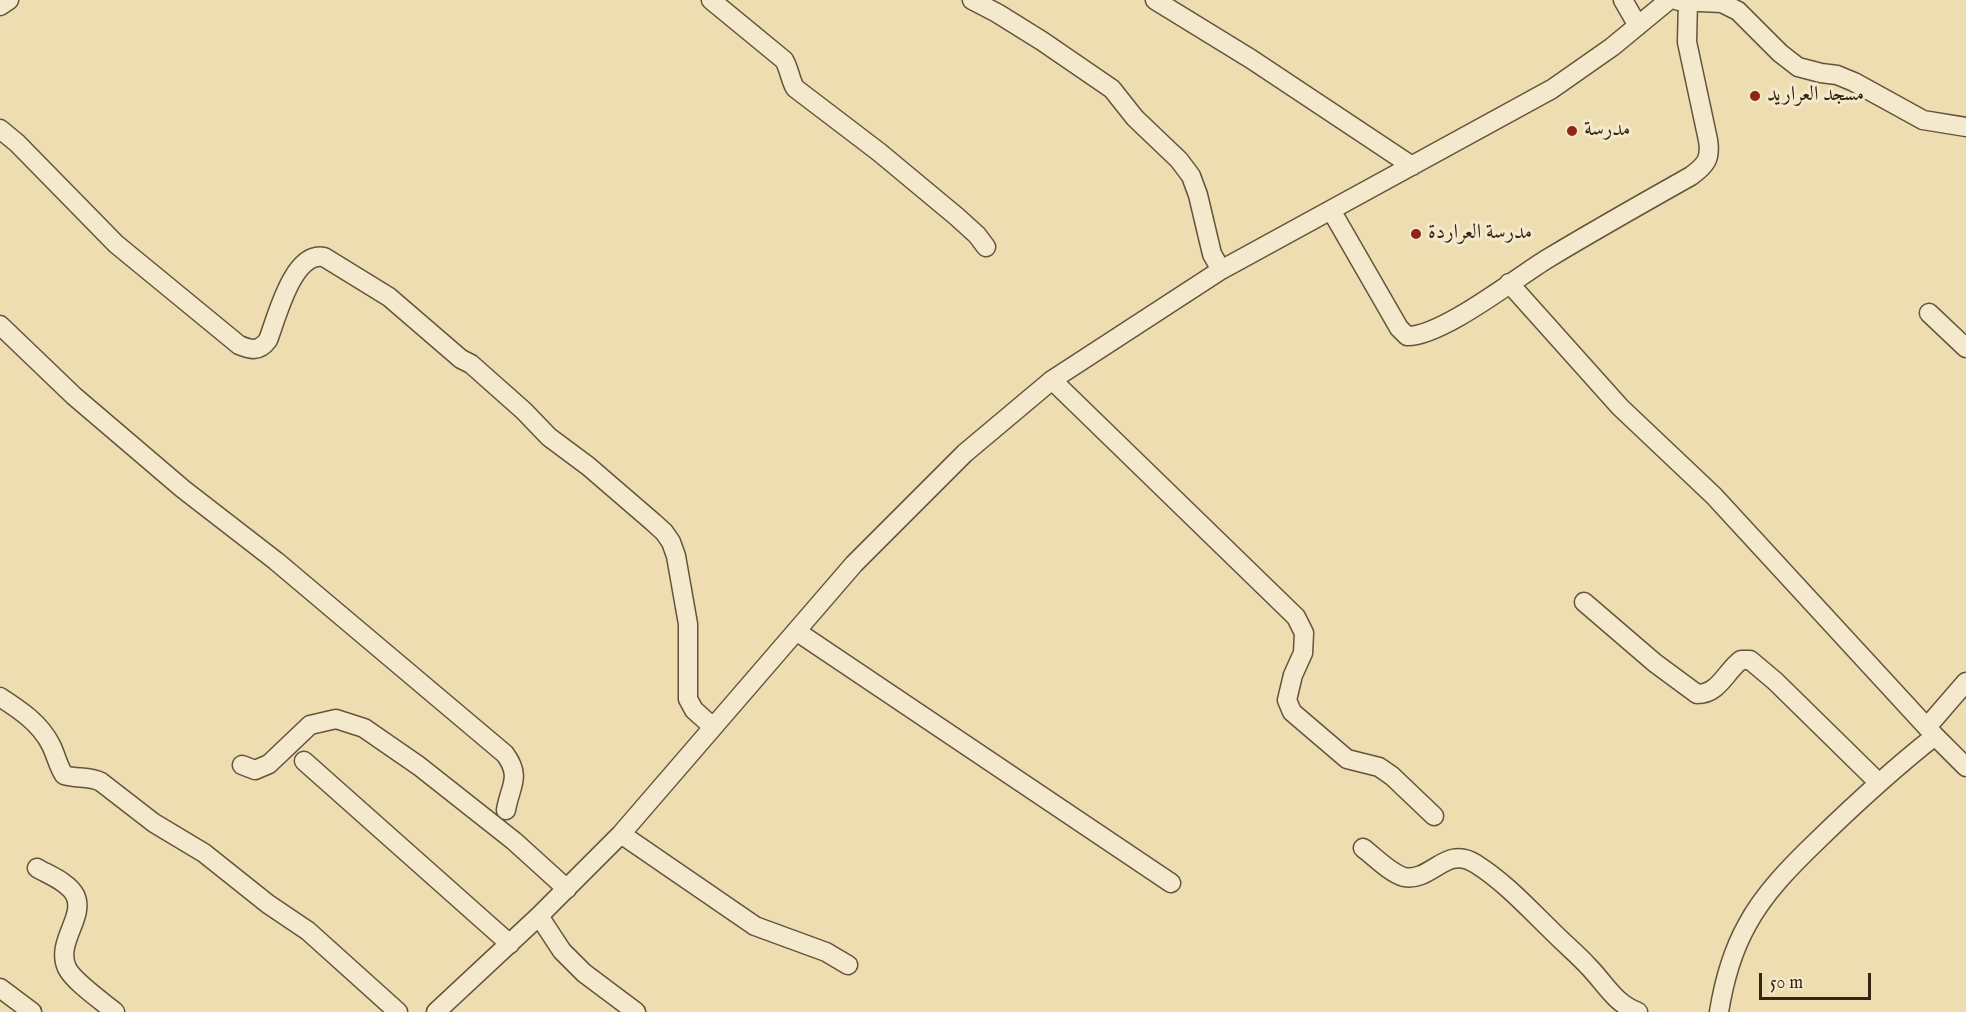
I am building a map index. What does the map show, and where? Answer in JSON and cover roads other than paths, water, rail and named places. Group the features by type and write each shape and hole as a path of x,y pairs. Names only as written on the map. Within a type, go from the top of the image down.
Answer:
{"street":[{"path":"0,6 9,0"},
{"path":"711,0 784,60 788,66 789,76 801,94 879,152 977,235 986,247"},
{"path":"972,0 1042,41 1112,89 1135,118 1179,160 1191,176 1198,195 1212,254 1221,270"},
{"path":"1623,0 1638,26"},
{"path":"1331,210 1395,321 1407,336 1419,336 1465,312 1546,260 1691,176 1707,161 1710,150 1687,42 1688,0"},
{"path":"1159,1 1412,165"},
{"path":"436,1012 540,916 621,834 854,564 965,453 1052,380 1221,270 1552,89 1612,47 1667,1 1722,3 1738,11 1780,53 1798,67 1837,75 1854,82 1923,120 1966,127"},
{"path":"0,129 17,143 116,244 239,345 256,350 263,346 268,340 294,274 318,255 324,256 389,297 461,359 471,364 524,411 549,437 588,466 653,522 671,542 676,556 688,624 688,699 694,710 713,727"},
{"path":"1509,284 1620,408 1714,496 1966,767"},
{"path":"1929,313 1966,348"},
{"path":"0,325 74,396 183,489 276,561 498,747 513,764 515,774 515,783 506,810"},
{"path":"1052,380 1296,617 1304,633 1303,652 1293,675 1287,700 1292,712 1347,759 1378,767 1392,776 1434,816"},
{"path":"1584,602 1654,663 1697,694 1714,689 1741,660 1750,660 1775,681 1878,782"},
{"path":"796,631 1171,883"},
{"path":"1715,1011 1733,953 1747,923 1790,867 1931,731 1966,682"},
{"path":"0,697 18,708 40,727 64,775 74,778 94,778 154,824 204,853 268,904 317,939 398,1012"},
{"path":"242,765 255,770 269,764 310,724 336,719 364,728 418,766 514,842 567,889"},
{"path":"304,761 510,944"},
{"path":"621,834 755,926 826,952 848,965"},
{"path":"1363,848 1402,876 1415,877 1456,857 1476,863 1518,897 1589,967 1611,995 1629,1009 1638,1012"},
{"path":"37,867 64,884 75,895 76,913 63,948 67,970 115,1012"},
{"path":"540,916 562,951 600,986 636,1012"},
{"path":"0,988 32,1012"}],"place":[{"name":"مسجد العراريد","path":"1755,96"},
{"name":"مدرسة","path":"1572,131"},
{"name":"مدرسة العراردة","path":"1416,234"}]}
